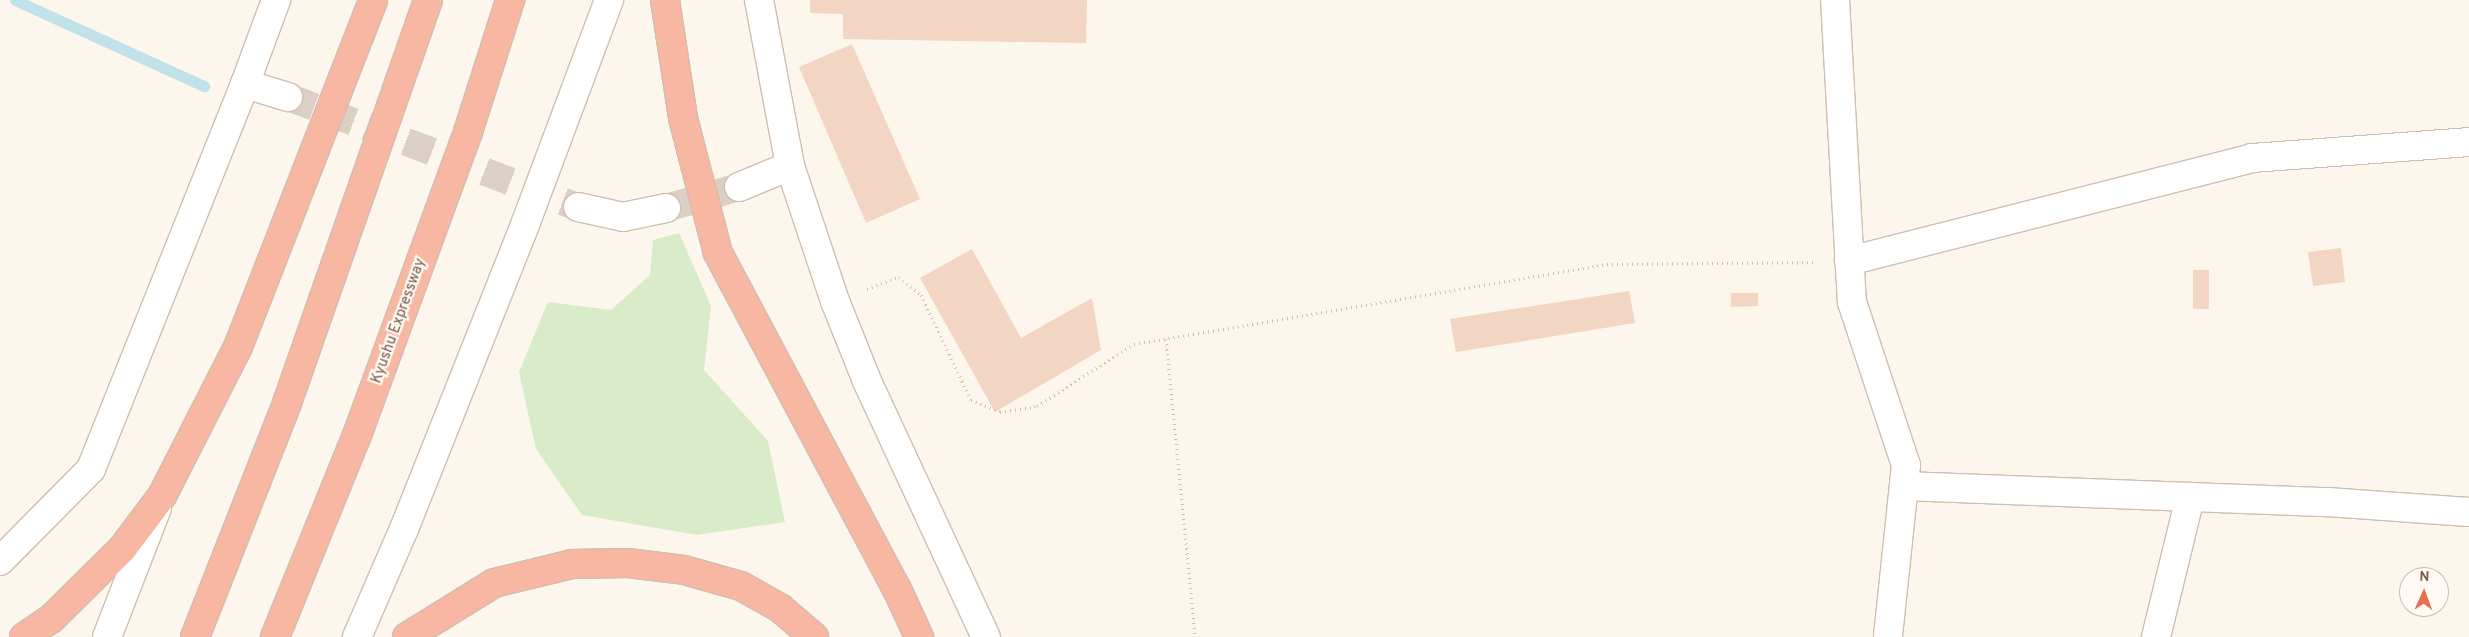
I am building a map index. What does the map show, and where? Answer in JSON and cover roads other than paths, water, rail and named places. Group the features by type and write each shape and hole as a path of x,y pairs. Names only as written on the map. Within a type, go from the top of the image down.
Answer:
{"highway":[{"path":"24,637 51,619 122,549 162,496 238,346 373,0"},
{"path":"195,637 287,403 428,0"},
{"name":"Kyushu Expressway","path":"275,637 373,391 468,132 510,0"},
{"path":"665,0 683,118 718,253 897,589 919,637"},
{"path":"407,637 494,583 572,564 628,563 684,570 741,586 780,608 814,637"}],"street":[{"path":"0,561 91,469 245,84 276,0"},
{"path":"357,637 404,529 526,222 609,0"},
{"path":"759,0 790,166 835,301 871,390 986,637"},
{"path":"1835,0 1852,302 1906,465 1888,637"},
{"path":"245,84 288,97"},
{"path":"1849,261 2252,158 2469,142"},
{"path":"739,187 790,166"},
{"path":"578,207 623,217 666,208"},
{"path":"1904,486 2328,502 2469,512"},
{"path":"107,637 162,496"},
{"path":"2156,637 2190,497"}],"waterway":[{"path":"15,0 204,86"}],"tunnel":[{"path":"288,97 578,207"},
{"path":"666,208 739,187"}]}
